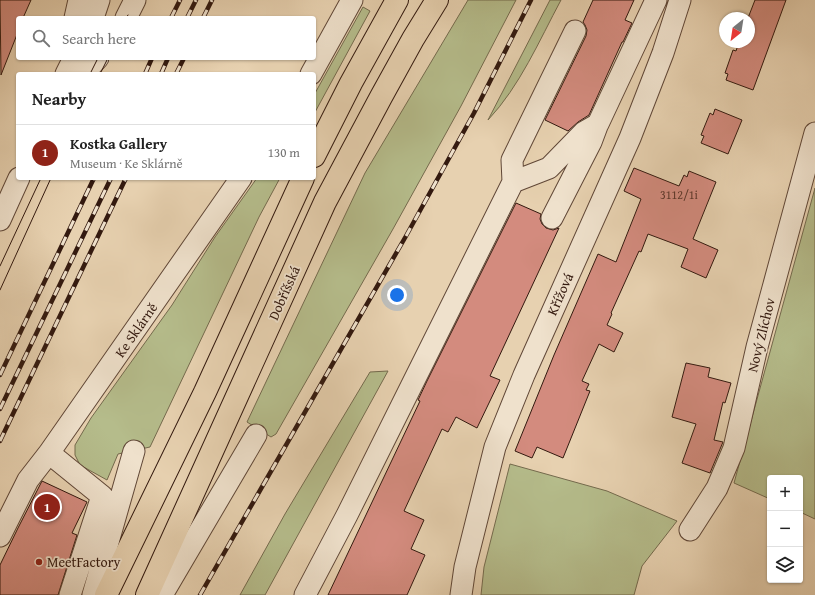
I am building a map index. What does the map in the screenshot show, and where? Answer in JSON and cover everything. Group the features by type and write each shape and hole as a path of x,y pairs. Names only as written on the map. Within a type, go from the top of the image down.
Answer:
{"highway":[{"path":"316,152 351,83 397,0"},
{"name":"Dobříšská","path":"147,595 325,202 413,38 437,0"},
{"path":"106,595 198,406 302,180"}],"street":[{"path":"75,16 79,0"},
{"path":"94,16 99,0"},
{"path":"312,72 352,0"},
{"path":"552,218 591,142 656,0"},
{"name":"Křížová","path":"461,595 465,567 495,447 524,375 630,138 663,53 680,0"},
{"path":"305,595 347,515 512,182 512,160 575,31"},
{"path":"60,72 63,60"},
{"path":"67,72 73,60"},
{"path":"85,72 96,60"},
{"path":"512,182 549,168 584,132 598,124"},
{"name":"Nový Zlíchov","path":"690,530 717,488 734,448 758,347 815,133"},
{"path":"0,220 18,180"},
{"name":"Ke Sklárně","path":"0,536 28,480 49,453 241,180"},
{"path":"162,595 256,435"},
{"path":"93,595 134,451"},
{"path":"49,453 102,496 70,595"}],"green space":[{"path":"468,0 516,0 461,106 393,229 276,434 271,437 247,422 365,173"},
{"path":"550,0 561,0 537,47 510,93 488,120"},
{"path":"363,7 370,11 316,110 316,91"},
{"path":"256,180 279,180 259,217 150,447 118,454 107,480 80,465 75,455 75,445 91,418 172,305 215,237"},
{"path":"815,188 815,519 803,513 803,475 767,475 767,498 734,483"},
{"path":"388,371 265,595 240,595 285,514 370,372"},
{"path":"510,464 607,491 677,521 642,566 634,595 481,595 484,567"}],"building":[{"path":"0,0 31,0 24,16 16,16 16,37 1,75"},
{"path":"593,0 634,0 625,20 632,23 589,115 568,131 545,120 586,36 587,30 583,22"},
{"path":"755,0 786,0 753,90 726,80 728,74 725,73 733,50 736,51 737,48 755,48 755,12 750,12"},
{"path":"715,109 742,120 728,154 701,143 704,136 701,135 710,113 713,115"},
{"path":"634,168 679,186 684,175 687,177 689,171 716,182 693,239 718,250 706,278 681,267 688,249 648,234 641,252 639,251 611,313 612,314 607,325 623,333 614,352 599,344 582,381 589,384 586,390 590,391 563,458 537,447 532,458 515,451 554,355 598,254 616,262 641,199 624,191"},
{"path":"516,203 541,214 540,219 546,228 553,230 559,228 490,376 500,380 477,428 456,417 448,432 442,429 404,511 424,520 411,549 425,555 407,595 328,595 420,401 418,400 427,381"},
{"path":"686,363 710,368 708,377 731,383 725,403 723,402 714,440 723,442 710,473 682,463 696,424 672,417"},
{"path":"42,481 87,502 72,533 77,535 58,595 0,595 0,565"}],"tram line":[{"path":"91,72 97,60"},
{"path":"101,72 107,60"},
{"path":"0,266 40,180"},
{"path":"0,290 50,180"}],"railway":[{"path":"172,16 180,0"},
{"path":"188,16 196,0"},
{"path":"204,16 212,0"},
{"path":"200,595 406,236 474,113 531,0"},
{"path":"146,72 151,60"},
{"path":"162,72 167,60"},
{"path":"177,72 183,60"},
{"path":"0,375 93,180"},
{"path":"0,409 110,180"},
{"path":"0,441 125,180"}],"place":[{"name":"Kostka Gallery","path":"47,507"},
{"name":"MeetFactory","path":"39,562"}]}
